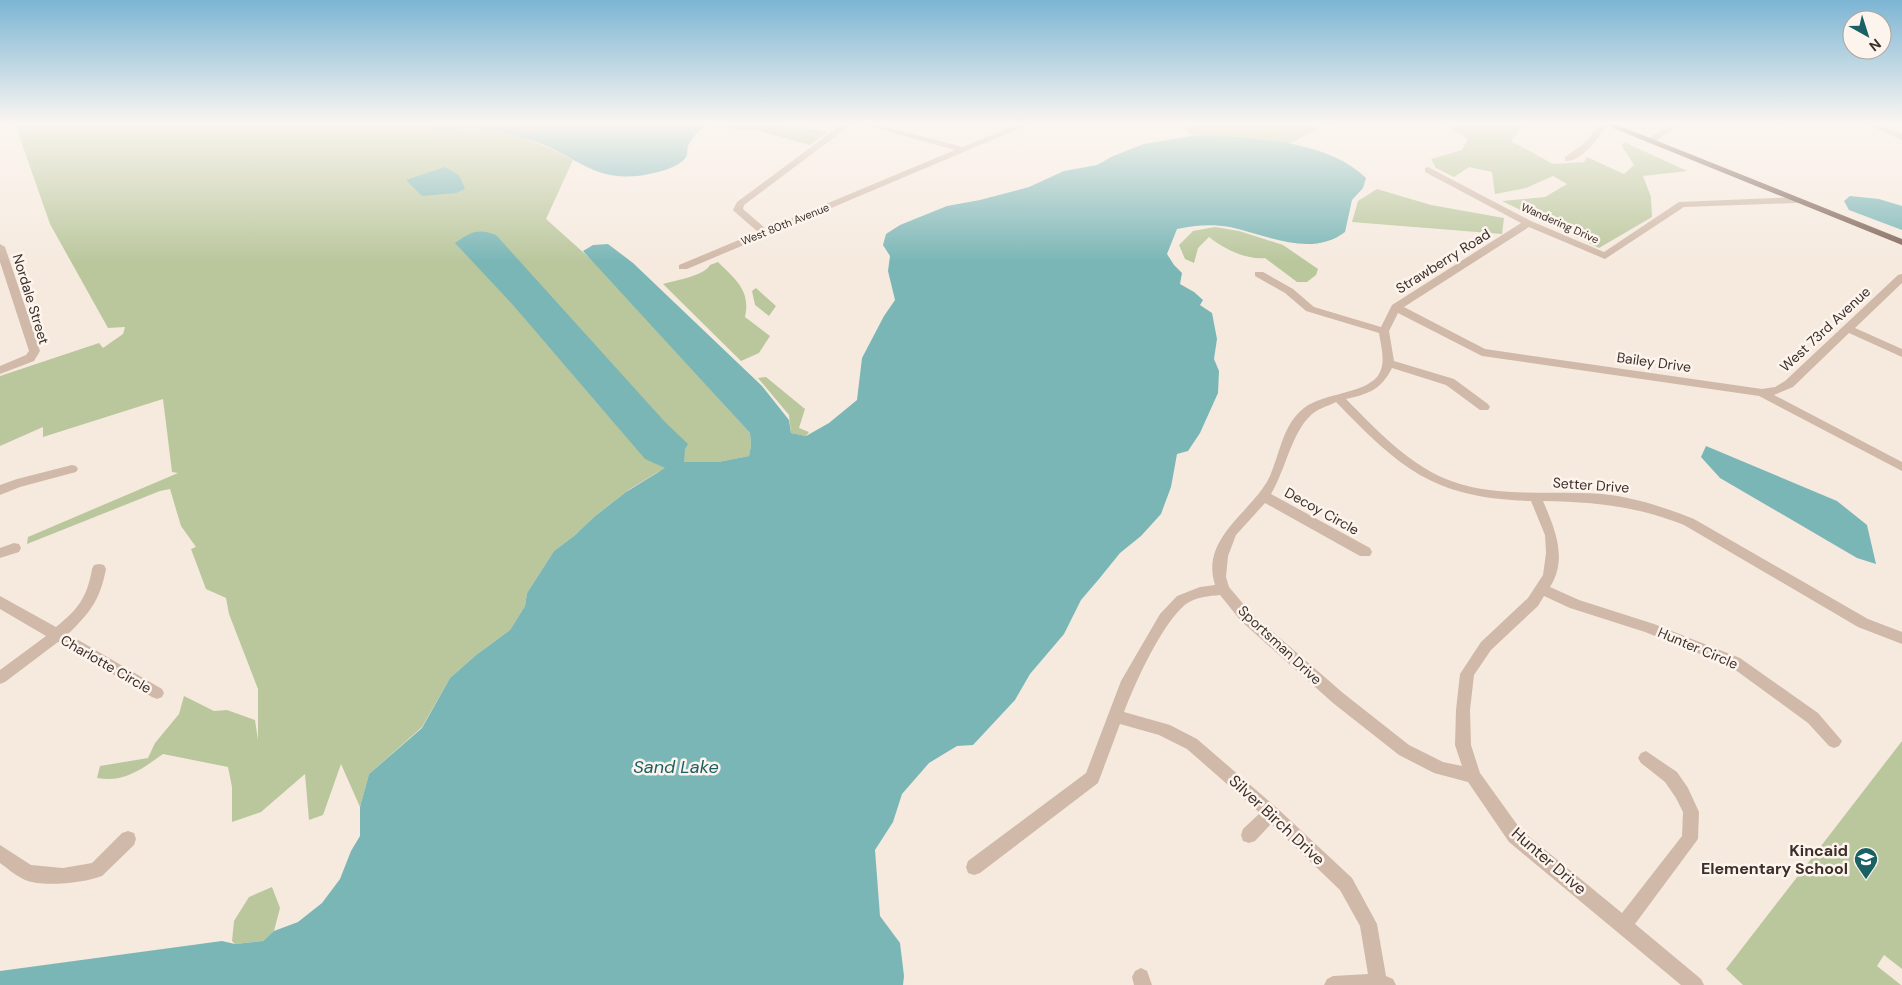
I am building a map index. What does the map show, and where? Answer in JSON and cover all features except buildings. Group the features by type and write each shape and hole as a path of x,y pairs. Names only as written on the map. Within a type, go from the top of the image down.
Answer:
{"main road":[{"path":"1722,170 1902,242"}],"street":[{"path":"764,232 742,215 738,210 740,204 786,170"},
{"name":"West 80th Avenue","path":"683,267 915,170"},
{"name":"Wandering Drive","path":"1428,170 1528,223 1605,256 1682,204 1796,200"},
{"name":"Strawberry Road","path":"1384,331 1396,307 1528,223"},
{"name":"Nordale Street","path":"0,247 35,350 30,358 0,370"},
{"path":"974,867 1092,778 1100,762 1114,716 1128,681 1165,618 1182,600 1200,592 1223,589 1219,578 1224,546 1230,533 1264,496 1275,478 1291,432 1308,411 1337,397 1363,391 1381,379 1389,363 1384,331 1310,309 1289,291 1258,274"},
{"name":"West 73rd Avenue","path":"1762,393 1789,384 1902,277"},
{"name":"Bailey Drive","path":"1396,307 1482,352 1762,393 1902,467"},
{"path":"1849,329 1902,353"},
{"path":"1389,363 1450,382 1484,408"},
{"name":"Setter Drive","path":"1337,397 1382,442 1416,468 1449,484 1486,494 1610,500 1634,503 1662,511 1689,522 1863,623 1902,638"},
{"path":"0,490 17,482 72,469"},
{"name":"Decoy Circle","path":"1264,496 1365,552"},
{"name":"Hunter Drive","path":"1535,496 1551,535 1553,553 1550,576 1533,602 1486,646 1467,674 1463,710 1463,745 1473,776 1515,836 1624,924 1695,985"},
{"path":"0,553 14,548"},
{"path":"0,678 56,635 90,601 97,585 99,569"},
{"name":"Sportsman Drive","path":"1223,589 1246,617 1338,698 1404,750 1440,768 1473,776"},
{"name":"Hunter Circle","path":"1542,589 1575,604 1649,628 1735,662 1813,718 1834,741"},
{"name":"Charlotte Circle","path":"0,602 157,693"},
{"name":"Silver Birch Drive","path":"1114,716 1143,722 1176,734 1192,744 1327,865 1346,884 1368,924 1382,983"},
{"path":"1624,924 1690,839 1690,812 1682,793 1671,777 1646,758"},
{"path":"1249,835 1271,813"},
{"path":"0,854 28,873 63,876 96,870 128,839"},
{"path":"1333,985 1382,983"}],"green space":[{"path":"31,170 568,170 546,219 603,270 750,433 751,446 749,456 718,462 683,462 658,472 630,489 554,551 527,593 525,606 510,630 476,655 450,678 422,727 369,774 360,807 341,764 323,815 309,820 305,774 261,812 232,822 232,787 228,767 163,754 140,770 124,777 97,778 100,766 148,758 155,743 179,714 184,696 214,711 227,710 255,720 258,740 258,689 229,614 226,598 206,589 191,549 196,547 181,526 170,489 160,491 27,544 28,537 178,473 172,472 163,399 43,437 43,427 0,446 0,376 99,343 103,348 123,334 125,327 108,328 50,224"},
{"path":"1440,170 1465,170 1454,177"},
{"path":"1483,170 1615,170 1624,174 1628,170 1687,171 1643,176 1651,197 1652,217 1599,248 1502,201 1545,197 1567,184 1553,176 1526,188 1495,194 1492,172"},
{"path":"1377,189 1431,205 1504,218 1502,234 1352,222 1358,201"},
{"path":"1215,227 1239,231 1283,245 1318,269 1316,275 1307,282 1297,282 1265,258 1250,257 1236,253 1221,246 1209,237 1198,248 1194,263 1185,259 1179,245 1193,231"},
{"path":"718,262 736,280 744,292 746,299 745,317 770,336 759,353 741,361 663,284 696,275"},
{"path":"756,288 776,306 769,316 755,305 752,291"},
{"path":"766,377 805,409 799,428 809,432 806,436 791,433 789,415 758,378"},
{"name":"Kincaid Elementary School","path":"1902,741 1902,969 1884,955 1877,966 1901,985 1743,985 1726,969"},
{"path":"272,887 280,908 274,931 263,941 235,944 232,941 234,921 249,897"}],"water":[{"path":"436,170 450,170 459,175 465,189 456,193 422,196 406,180"},
{"path":"594,170 664,170 629,176"},
{"name":"Sand Lake","path":"1355,170 1366,178 1363,188 1352,200 1345,232 1332,240 1303,244 1223,226 1204,225 1177,229 1167,254 1182,273 1180,284 1203,300 1200,305 1212,313 1217,339 1214,359 1219,371 1218,393 1200,433 1188,451 1177,454 1171,487 1161,514 1141,536 1120,553 1081,600 1064,634 1030,674 1015,700 973,745 957,746 929,763 902,794 893,822 875,850 880,916 900,943 904,976 903,985 0,985 0,971 222,941 235,944 263,941 274,931 298,922 322,903 340,879 351,851 360,836 360,807 369,774 422,728 450,678 476,655 510,630 525,606 527,593 554,551 626,492 665,468 645,459 513,305 455,243 474,232 496,235 665,422 688,444 685,449 684,462 718,462 749,456 751,446 750,433 583,251 593,245 608,244 633,263 762,386 789,420 791,433 806,436 829,423 857,400 862,358 884,316 895,300 888,271 890,256 883,245 886,234 900,225 947,206 980,200 1029,187 1064,171"},
{"path":"1850,196 1879,199 1902,206 1902,230 1849,210 1844,201"},
{"path":"1706,446 1837,501 1867,525 1876,564 1857,558 1720,478 1701,457"}],"place":[{"name":"Kincaid Elementary School","path":"1866,880"}]}
